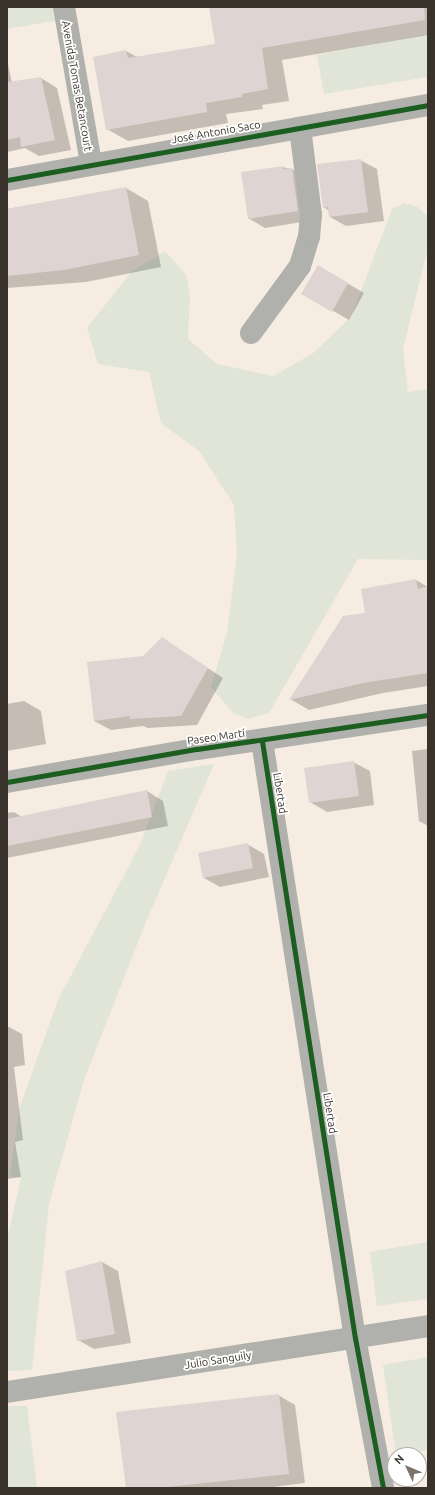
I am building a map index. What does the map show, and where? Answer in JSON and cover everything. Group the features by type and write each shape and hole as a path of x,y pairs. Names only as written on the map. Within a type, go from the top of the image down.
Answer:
{"street":[{"name":"Avenida Tomas Betancourt","path":"64,7 91,164"},
{"name":"José Antonio Saco","path":"7,180 428,105"},
{"path":"251,333 300,266 309,237 311,214 300,128"},
{"name":"Paseo Martí","path":"7,782 428,715"},
{"name":"Libertad","path":"262,741 355,1338 383,1488"},
{"name":"Julio Sanguily","path":"7,1392 428,1326"}],"shaded area":[{"path":"7,7 64,7 65,19 7,29"},
{"path":"428,34 428,77 324,94 317,55"},
{"path":"404,203 418,207 428,217 428,247 403,349 408,392 428,389 428,560 358,559 269,713 247,719 232,712 211,687 227,633 237,553 234,505 199,451 161,423 149,372 98,364 87,328 131,272 165,251 187,276 190,297 188,339 217,364 273,376 312,354 351,317 392,209"},
{"path":"214,764 146,922 85,1077 49,1204 32,1370 7,1371 7,1239 21,1178 10,1176 19,1109 58,1000 140,845 168,771"},
{"path":"427,1242 428,1299 377,1306 370,1252"},
{"path":"428,1357 428,1450 427,1447 395,1447 383,1365"},
{"path":"7,1406 27,1406 37,1488 7,1488"}],"building":[{"path":"209,7 424,7 425,20 262,48 268,89 242,94 242,97 206,103 207,112 106,130 93,57 126,50 128,58 215,44"},
{"path":"41,77 55,140 21,147 20,137 7,140 7,82"},
{"path":"361,159 368,212 329,217 328,207 323,208 317,164"},
{"path":"283,166 283,169 292,168 298,211 248,219 241,172"},
{"path":"126,187 139,255 64,270 7,276 7,209"},
{"path":"318,265 348,283 332,312 301,294"},
{"path":"416,579 418,589 428,586 428,673 363,683 289,700 343,616 365,613 361,589"},
{"path":"162,637 208,668 181,716 130,719 130,716 94,721 87,662 143,656"},
{"path":"354,761 359,796 309,803 304,768"},
{"path":"147,790 152,817 7,846 7,819"},
{"path":"248,843 253,868 203,878 198,853"},
{"path":"102,1261 115,1334 77,1341 65,1271"},
{"path":"279,1394 289,1474 158,1488 126,1488 116,1412"}],"cycle path":[{"path":"7,180 428,105"},
{"path":"7,782 197,749 428,715"},
{"path":"262,741 355,1338 383,1488"}]}
